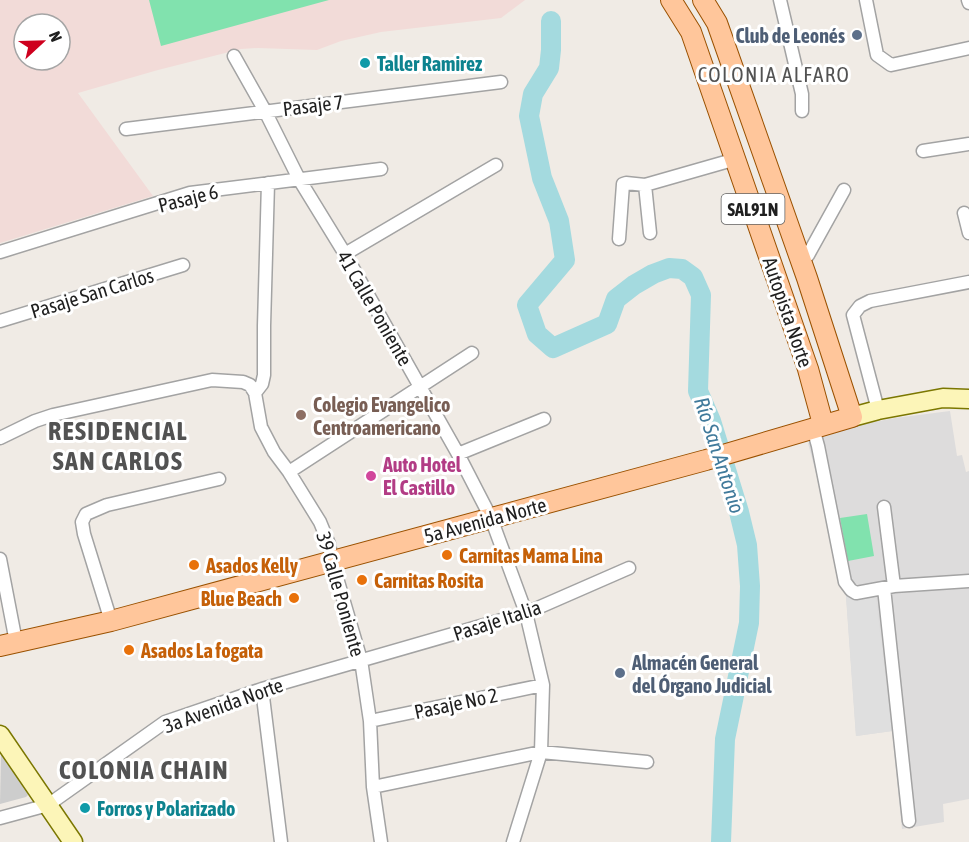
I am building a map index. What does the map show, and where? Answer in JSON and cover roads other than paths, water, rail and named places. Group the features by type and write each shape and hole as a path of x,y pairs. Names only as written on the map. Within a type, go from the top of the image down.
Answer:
{"main road":[{"name":"Autopista Norte","path":"671,0 692,32 736,159 808,369 818,426"},
{"name":"Autopista Norte","path":"703,0 717,23 800,258 852,417"},
{"name":"5a Avenida Norte","path":"8,644 111,621 706,460 852,417"}],"street":[{"path":"780,0 802,94 802,111"},
{"path":"866,0 877,55 891,65 969,48"},
{"name":"41 Calle Poniente","path":"234,56 299,179 345,254 458,454 491,518 526,613 543,685 541,752 513,842"},
{"name":"Pasaje 7","path":"126,129 501,82"},
{"path":"923,151 969,144"},
{"path":"619,239 623,184 645,185 736,159"},
{"path":"345,254 496,165"},
{"name":"Pasaje 6","path":"0,252 190,194 381,169"},
{"name":"39 Calle Poniente","path":"268,183 264,375 262,384 255,393 261,427 274,452 320,522 329,544 361,660 370,721 373,787 381,842"},
{"path":"645,185 650,233"},
{"path":"800,258 808,255 844,190"},
{"path":"964,213 969,234"},
{"name":"Pasaje San Carlos","path":"0,321 183,265"},
{"path":"878,410 853,315 860,306 870,301 969,282"},
{"path":"289,472 472,353"},
{"path":"0,438 53,415 212,380 243,382 250,385 255,393"},
{"name":"5a Avenida Norte","path":"852,417 943,398 969,399"},
{"path":"458,454 544,419"},
{"path":"818,426 818,446 845,582 851,590 856,593 889,587 969,581"},
{"path":"111,621 84,534 82,522 86,514 107,505 219,478"},
{"path":"884,507 909,821"},
{"path":"0,559 8,644"},
{"name":"Pasaje Italia","path":"361,660 526,613 629,568"},
{"name":"3a Avenida Norte","path":"0,818 48,806 165,722 262,689 361,660"},
{"name":"Pasaje No 2","path":"370,721 543,685"},
{"path":"262,689 282,842"},
{"path":"0,735 73,842"},
{"path":"373,787 541,752 647,762"}],"waterway":[{"name":"Río San Antonio","path":"551,21 549,68 533,94 529,116 542,178 559,221 565,260 527,305 537,334 553,348 607,324 616,299 634,285 669,268 682,269 693,277 701,295 698,391 711,421 739,512 747,545 750,586 749,623 725,739 721,842"}],"place":[{"name":"Club de Leonés","path":"857,35"},
{"name":"Taller Ramirez","path":"365,63"},
{"name":"Colegio Evangelico Centroamericano","path":"301,415"},
{"name":"Auto Hotel El Castillo","path":"371,476"},
{"name":"Carnitas Mama Lina","path":"447,555"},
{"name":"Asados Kelly","path":"194,565"},
{"name":"Carnitas Rosita","path":"362,580"},
{"name":"Blue Beach","path":"294,598"},
{"name":"Asados La fogata","path":"129,650"},
{"name":"Almacén General del Órgano Judicial","path":"620,673"},
{"name":"Forros y Polarizado","path":"85,808"}],"district":[{"name":"COLONIA ALFARO","path":"774,74"},
{"name":"RESIDENCIAL SAN CARLOS","path":"118,446"},
{"name":"COLONIA CHAIN","path":"144,770"}]}
